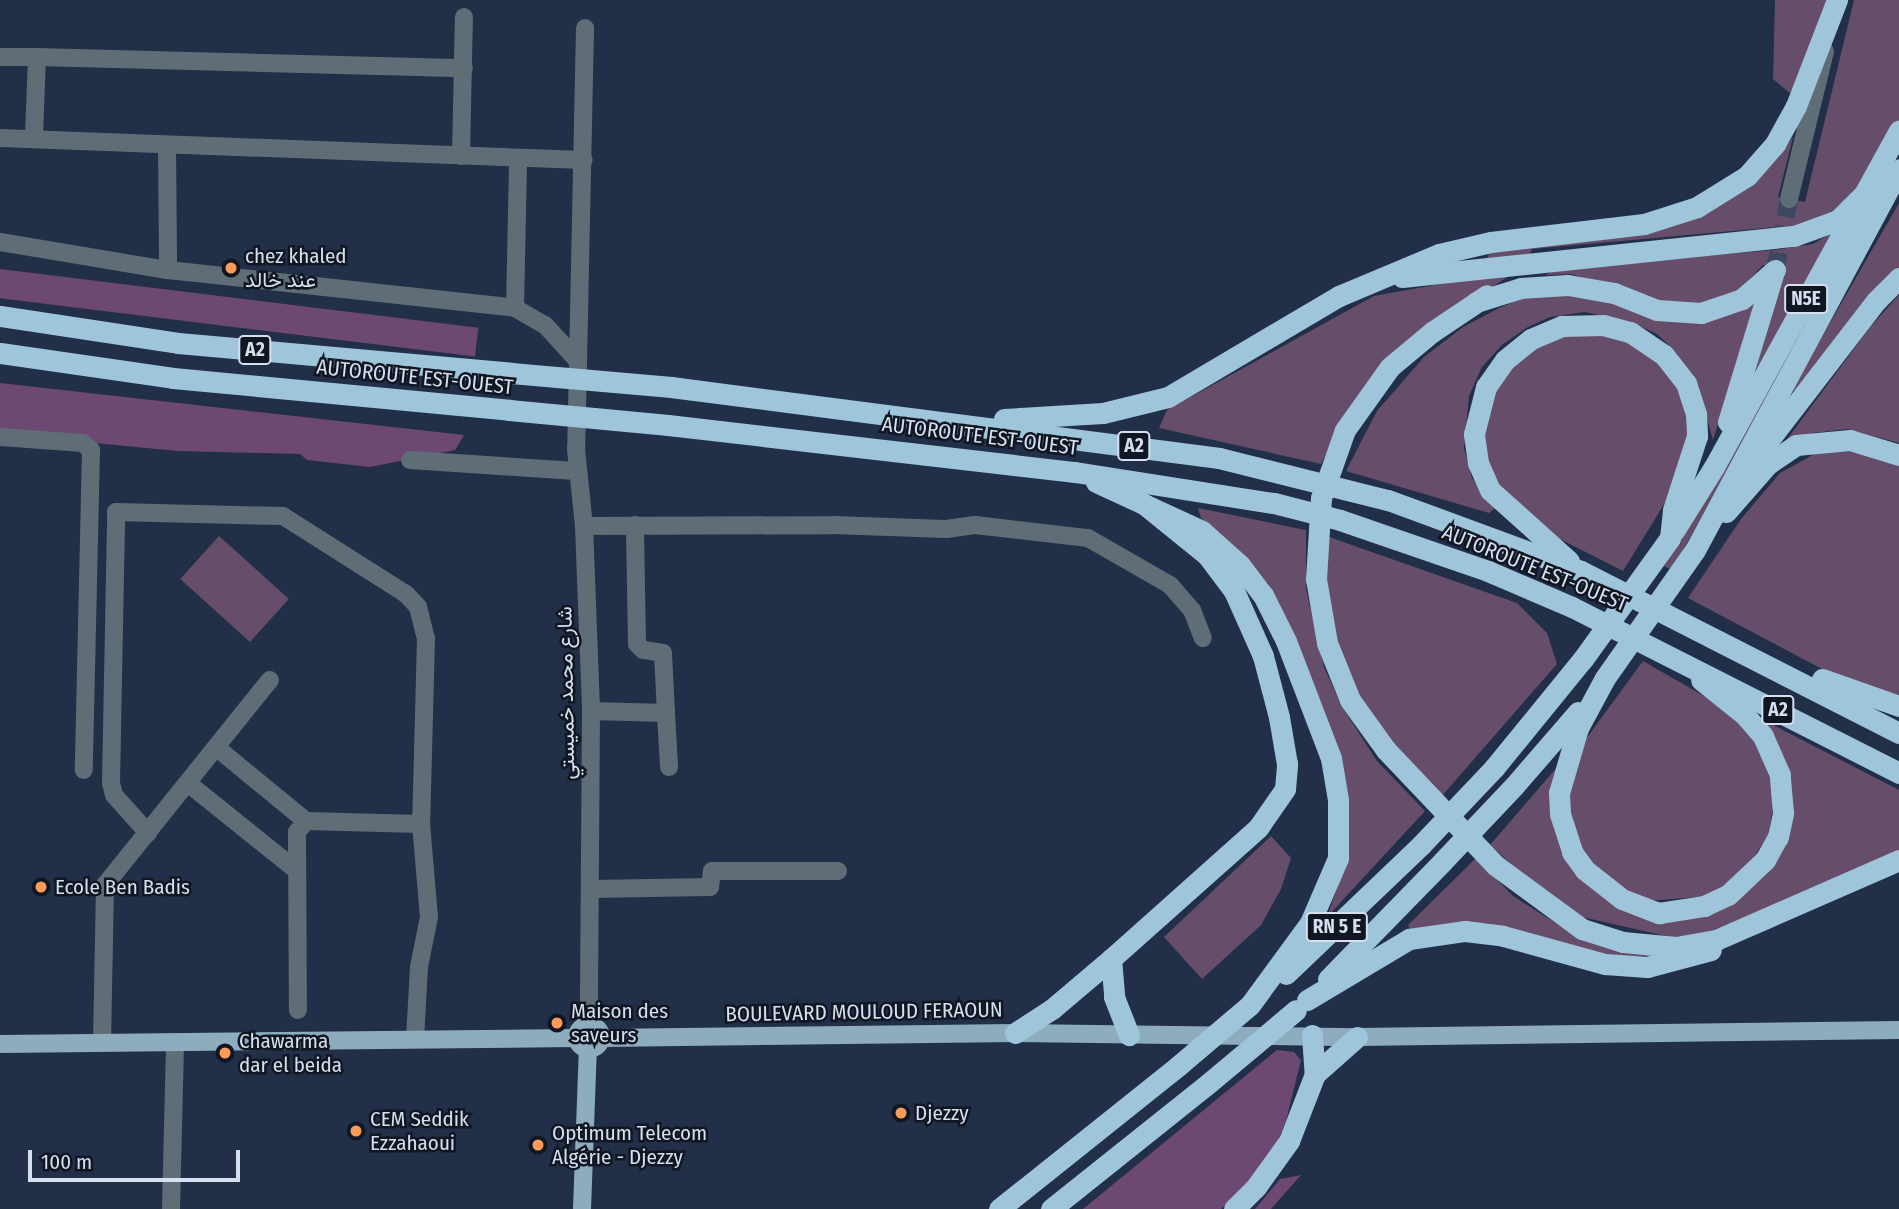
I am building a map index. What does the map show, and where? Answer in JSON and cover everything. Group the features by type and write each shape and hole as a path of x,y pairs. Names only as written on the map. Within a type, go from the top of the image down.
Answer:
{"highway":[{"path":"954,421 1085,415 1168,397 1363,283 1465,248 1644,224 1714,199 1746,176 1775,144 1796,106 1838,0"},
{"name":"N5E","path":"1714,467 1899,131"},
{"name":"N5E","path":"1726,495 1899,169"},
{"path":"1363,283 1794,236 1838,219 1864,194"},
{"path":"1554,261 1476,302 1390,367 1345,430 1321,498 1316,579 1327,643 1350,700 1424,794 1477,848 1552,912 1582,929 1623,942 1676,947 1716,940 1765,922"},
{"name":"N5E","path":"1476,302 1521,288 1568,285 1614,293 1657,310 1701,313 1742,299 1775,270 1714,467"},
{"name":"N5E","path":"1726,495 1876,301 1899,278"},
{"name":"AUTOROUTE EST-OUEST","path":"0,316 178,343 671,387 954,421 1219,458 1388,500 1581,571 1727,642 1899,733"},
{"path":"1581,571 1499,501 1483,477 1475,449 1478,411 1494,373 1517,348 1546,331 1575,324 1616,328 1654,346 1681,374 1694,404 1697,436 1673,510 1670,538"},
{"name":"AUTOROUTE EST-OUEST","path":"0,353 173,378 668,425 1075,472 1273,503 1340,520 1488,571 1658,647 1899,773"},
{"path":"1695,550 1786,449 1838,439 1873,444 1899,455"},
{"name":"RN 5 E","path":"999,1209 1250,1005 1421,845 1494,768 1583,659 1670,538 1714,467"},
{"path":"1075,472 1202,531 1240,565 1263,595 1313,704 1331,758 1338,800 1338,858 1310,923 1250,1005"},
{"name":"RN 5 E","path":"1051,1209 1210,1082 1301,1005 1514,786 1605,678 1695,550 1726,495"},
{"path":"1015,1033 1052,1009 1111,959 1276,808 1285,789 1287,764 1263,656 1234,591 1207,555 1144,503"},
{"path":"1727,642 1899,706"},
{"path":"1605,678 1578,728 1559,793 1572,852 1602,886 1659,913 1693,909 1728,895 1765,860 1778,837 1783,813 1780,775 1763,736 1745,715 1658,647"},
{"path":"1301,1005 1409,939 1465,931 1503,936 1605,964 1647,967 1683,961 1899,860"},
{"path":"1111,959 1114,996 1129,1035"},
{"path":"1234,1209 1256,1188 1289,1141 1315,1074 1312,1035"},
{"path":"1315,1074 1357,1037"}],"main road":[{"name":"BOULEVARD MOULOUD FERAOUN","path":"0,1044 1015,1033 1357,1037 1899,1030"},
{"path":"582,1209 588,1037"}],"street":[{"path":"1788,199 1838,0"},
{"path":"461,156 464,17"},
{"name":"شارع محمد خميستي","path":"585,28 576,471 584,526 591,710 588,1037"},
{"path":"0,57 464,68"},
{"path":"34,136 37,57"},
{"path":"0,138 34,136 167,145 584,160"},
{"path":"167,145 168,270"},
{"path":"515,308 518,159"},
{"path":"0,242 168,270 515,308 545,325 578,361"},
{"path":"0,437 83,443 90,450 84,770"},
{"path":"410,460 576,471"},
{"path":"148,833 114,795 111,783 116,512 282,516 406,594 418,607 426,638 421,824 429,917 419,967 415,1039"},
{"path":"584,526 834,524 867,529 975,525 1088,538 1170,585 1192,610 1203,638"},
{"path":"635,525 637,644 643,650 663,653 669,767"},
{"path":"102,1043 105,886 270,680"},
{"path":"591,710 666,713"},
{"path":"217,748 306,821 421,824"},
{"path":"189,783 296,870"},
{"path":"298,1010 297,832 306,821"},
{"path":"591,889 710,887 712,872 838,871"},
{"path":"171,1209 175,1044"}],"shaded area":[{"path":"1775,0 1831,0 1791,94 1773,79"},
{"path":"1854,0 1899,0 1899,134 1859,200 1799,225 1532,249 1530,254 1486,260 1490,252 1651,228 1777,157 1793,137 1778,197 1805,202"},
{"path":"1899,203 1899,267 1799,393 1792,389"},
{"path":"1848,223 1755,371 1786,271 1763,265 1738,291 1707,306 1657,301 1571,274 1545,275 1562,267 1775,250 1813,244"},
{"path":"0,269 478,328 475,357 0,298"},
{"path":"1518,270 1420,335 1341,425 1321,464 1159,428 1167,410 1374,296"},
{"path":"1575,289 1666,318 1759,295 1713,440 1698,386 1674,350 1657,334 1631,322 1585,312 1550,317 1526,328 1502,345 1482,367 1469,396 1464,448 1472,478 1495,508 1489,513 1346,471 1377,411 1424,357 1463,327 1499,308 1530,295"},
{"path":"1899,295 1899,443 1847,429 1812,433 1779,450 1871,326"},
{"path":"1822,299 1672,570 1664,566 1702,507"},
{"path":"1574,333 1613,335 1649,354 1670,373 1684,400 1690,426 1671,493 1623,571 1554,536 1501,493 1485,460 1484,417 1503,375 1542,342"},
{"path":"0,383 464,435 455,450 370,467 307,460 300,454 178,451 0,434"},
{"path":"1859,451 1899,464 1899,702 1858,688 1688,598 1741,519 1780,473 1818,452"},
{"path":"1198,508 1306,530 1306,589 1324,667 1341,705 1377,761 1425,811 1327,917 1337,888 1346,823 1249,561 1201,518"},
{"path":"219,536 289,599 250,642 180,579"},
{"path":"1329,537 1517,603 1547,633 1557,664 1441,797 1404,759 1357,692 1339,655 1326,575"},
{"path":"1643,661 1732,712 1756,742 1775,793 1769,833 1746,871 1710,896 1648,901 1598,874 1571,833 1566,788 1580,747"},
{"path":"1754,715 1899,790 1899,853 1741,923 1679,939 1582,917 1540,890 1490,845 1558,766 1552,792 1608,901 1732,904 1764,876 1787,837"},
{"path":"1271,836 1291,858 1281,889 1261,925 1202,979 1164,937"},
{"path":"1476,858 1513,896 1568,931 1658,956 1608,957 1487,923 1410,930 1408,925"},
{"path":"1277,1050 1294,1052 1301,1060 1286,1121 1276,1145 1241,1192 1221,1209 1083,1209"},
{"path":"1301,1175 1271,1209 1255,1209 1280,1179"}],"tunnel":[{"path":"1775,270 1789,199"}],"place":[{"name":"chez khaled عند خالد","path":"231,268"},
{"name":"Ecole Ben Badis","path":"41,887"},
{"name":"Maison des saveurs","path":"557,1023"},
{"name":"Chawarma dar el beida","path":"225,1053"},
{"name":"Djezzy","path":"901,1113"},
{"name":"CEM Seddik Ezzahaoui","path":"356,1131"},
{"name":"Optimum Telecom Algérie - Djezzy","path":"538,1145"}]}
